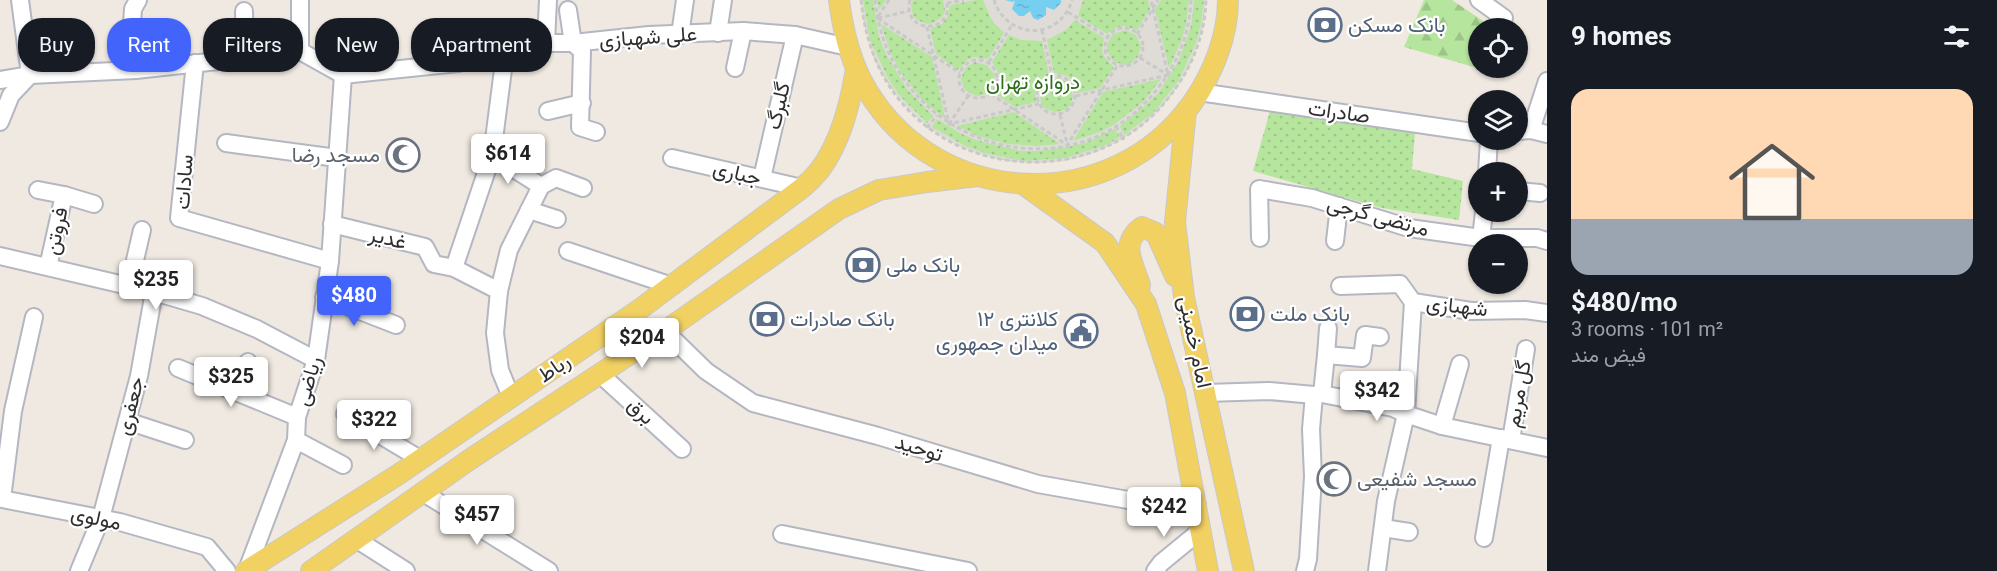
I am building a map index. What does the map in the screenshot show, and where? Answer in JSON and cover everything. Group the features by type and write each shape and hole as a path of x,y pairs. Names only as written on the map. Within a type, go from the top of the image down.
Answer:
{"main road":[{"path":"839,0 848,47 856,69 874,100 897,128 934,157 977,176 1023,184 1069,182 1113,168 1153,144 1186,111 1199,92 1219,50 1225,28 1227,0"},
{"name":"رباط","path":"247,571 399,474 672,286 802,188 819,171 838,137 850,102 856,69"},
{"name":"امام خمینی","path":"1186,111 1175,222 1184,297 1244,571"},
{"name":"رباط","path":"311,571 422,492 665,332 839,209 879,190 977,176"},
{"name":"امام خمینی","path":"1023,184 1105,243 1146,304 1175,393 1208,571"},
{"path":"1146,304 1128,246 1132,234 1142,228 1156,233 1184,297"},
{"path":"399,474 422,492"}],"street":[{"path":"20,0 30,75"},
{"path":"132,18 133,9 138,0"},
{"path":"300,0 300,18"},
{"path":"547,18 548,0"},
{"path":"680,35 685,0"},
{"path":"718,33 723,0"},
{"path":"1479,0 1504,18"},
{"path":"568,10 573,43 582,51 580,127 596,132"},
{"path":"243,11 243,18"},
{"path":"735,68 743,31"},
{"name":"علی شهبازی","path":"552,43 649,35 743,31 795,34 848,47"},
{"name":"گلبرگ","path":"762,178 795,34"},
{"path":"303,53 343,75"},
{"path":"191,63 203,62"},
{"name":"سادات","path":"195,63 179,218 330,261"},
{"name":"علی شهبازی","path":"343,75 411,68"},
{"path":"0,81 30,75 107,71"},
{"path":"454,268 492,155 503,72"},
{"path":"0,122 11,95 30,75"},
{"name":"ریاضی","path":"247,571 296,440 297,417 316,360 330,261 343,75"},
{"path":"1532,132 1547,81"},
{"name":"صادرات","path":"1199,92 1468,131"},
{"path":"548,111 582,103"},
{"path":"226,143 337,158"},
{"path":"492,155 542,186"},
{"name":"جباری","path":"672,158 802,188"},
{"path":"511,397 500,370 495,333 499,291 509,250 542,186 556,178 583,188"},
{"name":"مرتضی گرجی","path":"1260,238 1259,189 1312,198 1409,228 1468,236"},
{"name":"فروتن","path":"38,190 94,204"},
{"path":"1528,192 1540,193"},
{"name":"فروتن","path":"48,267 64,195"},
{"path":"1335,241 1339,206"},
{"path":"529,210 557,219"},
{"name":"غدیر","path":"332,224 425,247 434,264 454,268 499,291"},
{"path":"129,286 142,230"},
{"name":"مرتضی گرجی","path":"1528,238 1547,241"},
{"path":"568,251 672,286"},
{"path":"0,256 154,292 202,306 256,329 316,360"},
{"name":"شهبازی","path":"1340,286 1400,284 1413,302 1471,311 1525,310 1547,313"},
{"name":"جعفری","path":"79,571 101,518 139,376 154,292"},
{"path":"324,297 396,325"},
{"path":"1377,571 1386,501 1406,414 1413,302"},
{"name":"مولوی","path":"34,317 4,449 2,499 101,518 207,547 226,571"},
{"path":"1305,571 1308,559 1313,477 1311,429 1326,355 1328,328"},
{"name":"توحید","path":"665,332 706,371 753,403 878,436 1038,484 1156,505 1197,505"},
{"path":"1326,355 1362,358 1365,335 1380,337"},
{"name":"گل مریم","path":"1484,538 1526,349"},
{"path":"239,393 248,362"},
{"path":"1442,426 1460,364"},
{"path":"178,368 297,417"},
{"name":"برق","path":"600,374 682,449"},
{"path":"1206,393 1269,391 1318,394 1393,408 1442,426 1547,448"},
{"path":"345,414 420,459"},
{"path":"126,421 185,440"},
{"path":"296,440 344,465"},
{"path":"422,492 549,571"},
{"path":"1383,528 1409,532"},
{"path":"1155,571 1161,563 1200,531"},
{"path":"782,534 968,571"},
{"path":"356,539 406,571"}],"path":[{"path":"861,0 868,41 876,61 898,97 912,113 945,139 964,148 983,156 1024,163 1065,161 1105,148 1140,127 1156,113 1181,81 1191,63 1201,33 1206,0"},
{"path":"875,0 877,18 889,55 898,72 922,103 949,124 977,138 1006,146 1037,149 1084,141 1116,126 1145,104 1168,75 1183,43 1191,0"},
{"path":"877,18 889,0"},
{"path":"910,0 909,11 915,22 927,27 940,22 945,17 946,2 964,0"},
{"path":"994,0 1001,15 1012,25 1030,31 1042,30 1054,25 1067,12 1072,0"},
{"path":"1151,0 1168,75"},
{"path":"1137,34 1158,0"},
{"path":"877,18 909,11"},
{"path":"1067,12 1107,37"},
{"path":"877,18 960,73"},
{"path":"988,62 1012,25"},
{"path":"927,27 949,124"},
{"path":"1118,29 1131,30 1137,34 1143,45 1140,58 1130,66 1117,66 1111,62 1104,50 1107,37 1118,29"},
{"path":"1042,30 1052,76"},
{"path":"1140,58 1168,75"},
{"path":"982,60 994,68 998,81 990,94 979,98 968,95 960,86 960,73 968,62 982,60"},
{"path":"1067,145 1117,66"},
{"path":"1076,96 1168,75"},
{"path":"1052,76 1059,76 1071,83 1076,96 1071,108 1060,114 1048,113 1039,104 1037,90 1046,79 1052,76"},
{"path":"990,94 1067,145"},
{"path":"949,124 968,95"},
{"path":"949,124 1039,104"},
{"path":"1060,114 1067,145"}],"green space":[{"name":"دروازه تهران","path":"861,0 1206,0 1206,3 1201,33 1187,69 1172,94 1143,125 1096,151 1060,161 1023,162 987,156 953,143 923,122 897,95 876,62 866,31"},
{"path":"1424,0 1452,0 1479,18 1468,18 1468,65 1404,47"},
{"path":"1270,111 1415,133 1412,169 1463,181 1459,220 1382,208 1253,171"}],"shaded area":[{"path":"861,0 863,0 870,40 888,78 900,96 927,123 933,116 907,89 887,56 879,37 873,0 877,0 879,10 886,0 913,0 911,5 913,16 927,24 943,16 945,10 943,0 975,0 950,5 947,18 942,24 930,29 936,54 958,70 967,60 974,57 988,59 1004,33 992,21 983,0 1017,0 1030,9 1061,3 1061,0 1083,0 1078,16 1107,34 1117,27 1125,26 1137,30 1150,9 1148,0 1161,0 1155,9 1169,68 1186,25 1189,0 1194,0 1191,26 1179,60 1159,92 1120,126 1124,135 1154,112 1179,80 1196,43 1204,0 1206,0 1198,44 1181,81 1156,113 1140,127 1105,148 1065,161 1024,163 983,155 945,139 912,113 898,97 876,61 868,41","holes":["1075,20 1104,38 1102,51 1114,67 1100,88 1078,93 1073,81 1067,76 1054,73 1047,40 1066,30","881,24 932,57 945,118 923,101 900,71 891,54","1125,30 1136,35 1141,46 1138,57 1124,65 1113,61 1107,50 1107,44 1113,34","1009,35 1021,40 1042,41 1049,75 1038,82 1035,90 1036,102 1015,107 994,93 1000,82 999,74 992,62","975,62 987,65 995,75 993,87 989,92 979,96 965,90 961,79 965,68","1059,78 1070,84 1073,96 1070,106 1065,110 1055,112 1044,108 1040,91 1047,81","1161,79 1143,102 1115,124 1073,141 1103,92","1014,112 1060,144 1037,146 1007,144 978,136 957,126","937,119 976,140 1021,151 1068,147 1085,143 1115,129 1120,137 1104,146 1065,158 1024,161 984,153 965,146 932,127"]}],"water":[{"path":"1005,0 1061,0 1061,3 1054,10 1046,7 1046,15 1038,20 1033,18 1030,11 1024,16 1019,16 1012,9 1015,1"}],"place":[{"name":"بانک مسکن","path":"1325,25"},
{"name":"مسجد رضا","path":"403,155"},
{"name":"بانک ملی","path":"863,265"},
{"name":"بانک ملت","path":"1247,314"},
{"name":"بانک صادرات","path":"767,319"},
{"name":"کلانتری ۱۲ میدان جمهوری","path":"1081,331"},
{"name":"مسجد شفیعی","path":"1334,479"}]}
